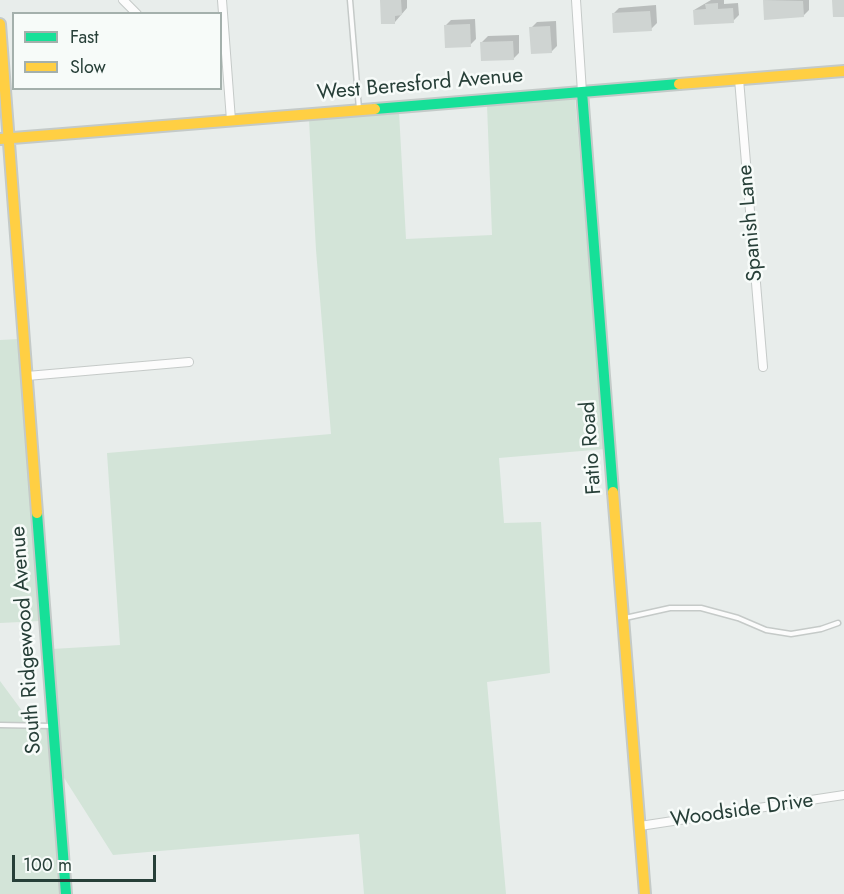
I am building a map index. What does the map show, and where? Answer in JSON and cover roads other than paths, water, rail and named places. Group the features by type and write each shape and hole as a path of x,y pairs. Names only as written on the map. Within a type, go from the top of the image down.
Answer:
{"street":[{"path":"123,0 135,12"},
{"path":"222,0 223,44 231,120"},
{"name":"Fatio Road","path":"576,0 645,894"},
{"name":"South Ridgewood Avenue","path":"0,24 4,139 27,375 66,894"},
{"name":"West Beresford Avenue","path":"4,139 844,70"},
{"name":"Spanish Lane","path":"739,79 763,367"},
{"path":"27,375 189,362"},
{"name":"Woodside Drive","path":"640,826 844,795"}],"lane":[{"path":"350,0 359,110"},
{"path":"624,618 670,608 701,608 738,618 766,630 791,634 838,623"},
{"path":"0,725 53,726"}]}
